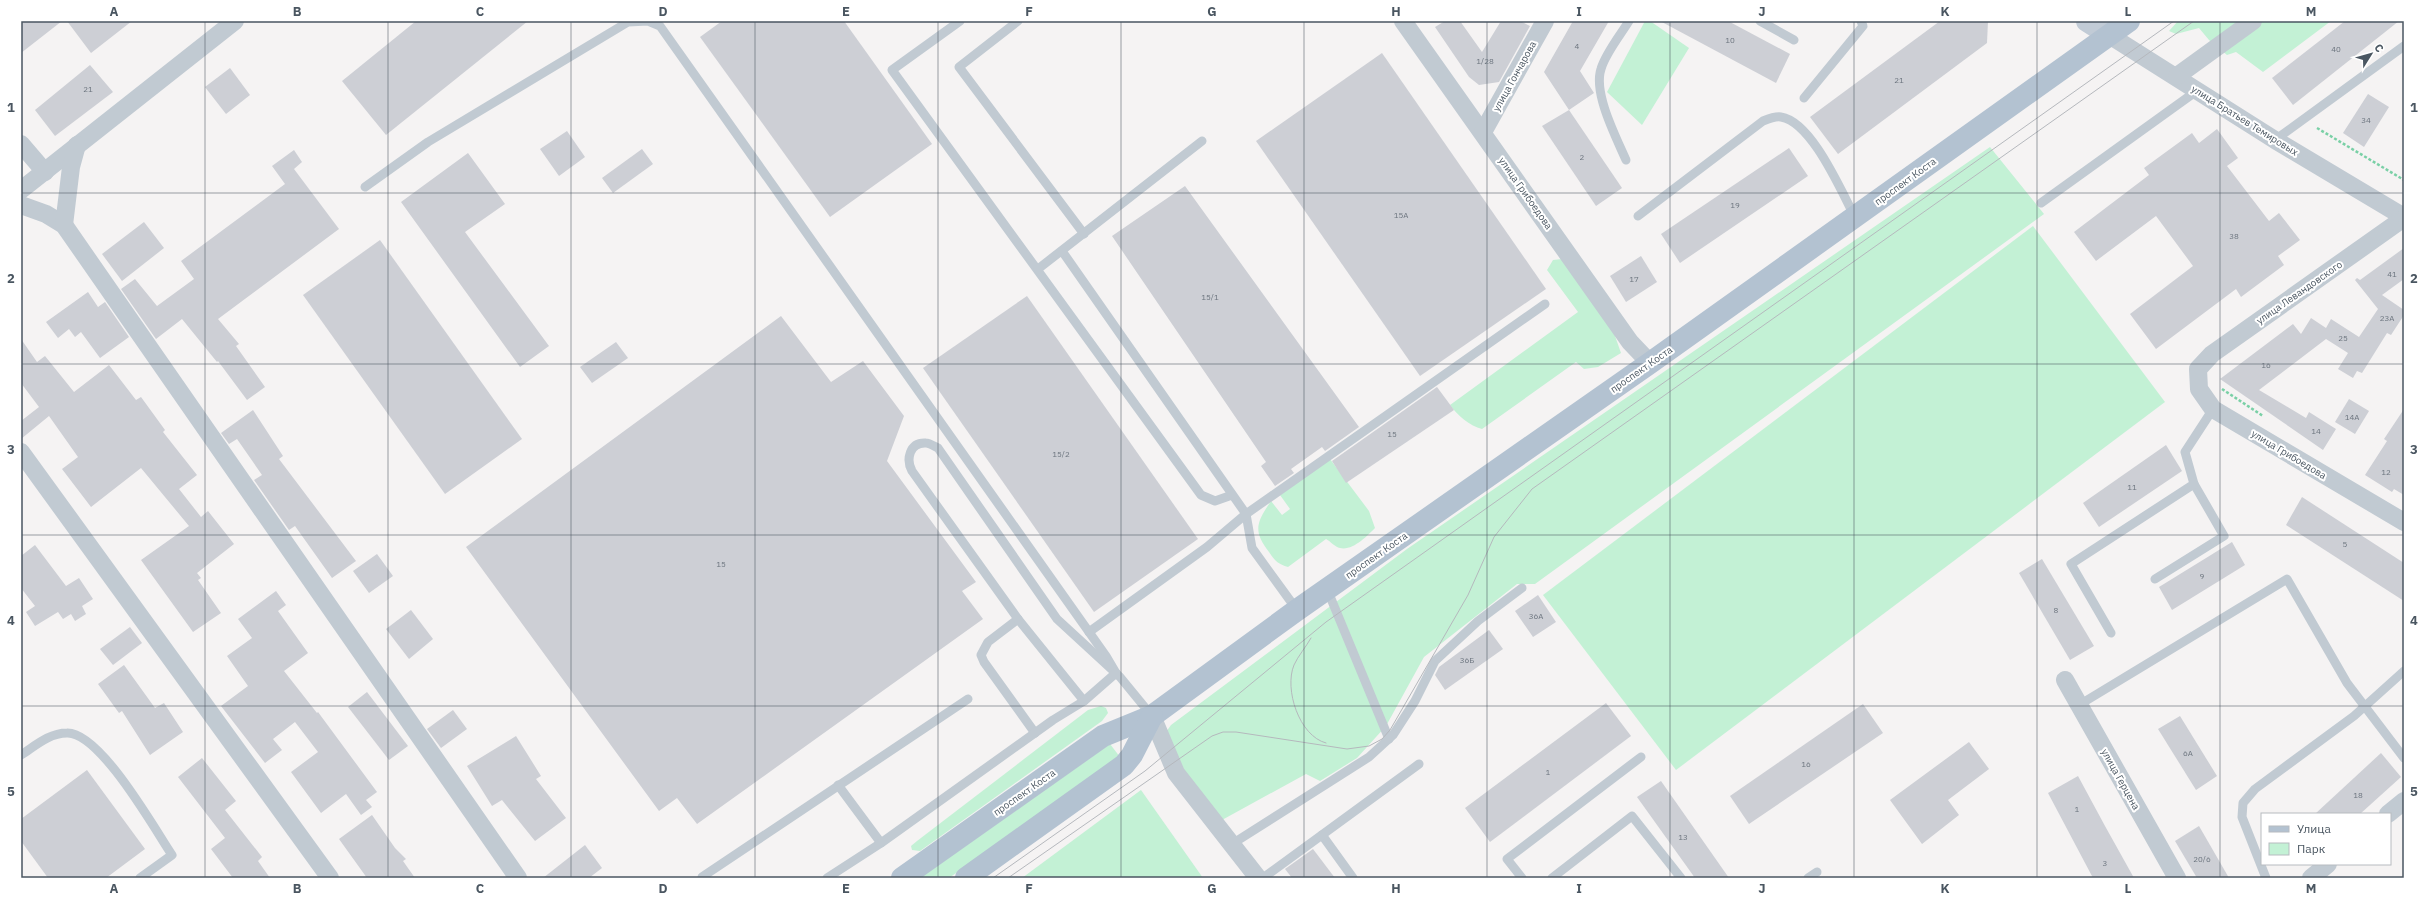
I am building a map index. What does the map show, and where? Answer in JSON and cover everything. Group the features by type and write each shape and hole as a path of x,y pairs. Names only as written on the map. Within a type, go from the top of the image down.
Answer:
{"main road":[{"name":"проспект Коста","path":"902,878 1103,736 1152,716 1297,610 1650,363 2129,21"},
{"name":"проспект Коста","path":"966,878 1124,765 1132,755 1152,716"}],"street":[{"path":"21,190 77,145 214,27 235,21"},
{"name":"улица Грибоедова","path":"1403,21 1483,132 1630,342 1650,363"},
{"name":"улица Гончарова","path":"1483,132 1545,21"},
{"name":"улица Братьев Темировых","path":"2087,21 2177,76 2275,140 2404,218"},
{"path":"2177,76 2253,21"},
{"path":"21,144 45,172"},
{"path":"64,226 71,167 77,145"},
{"path":"21,205 46,214 64,226 518,878"},
{"name":"улица Левандовского","path":"2198,369 2212,354 2404,218"},
{"name":"улица Грибоедова","path":"2198,369 2199,390 2213,409 2404,522"},
{"path":"21,452 330,878"},
{"name":"улица Герцена","path":"2065,680 2177,878"},
{"path":"1152,716 1176,773 1258,878"},
{"path":"2389,813 2404,801"},
{"path":"2311,878 2327,865"}],"lane":[{"path":"365,187 428,142 628,22 648,21 660,26 1089,632 1116,673 1152,716"},
{"path":"960,21 892,70 1201,495 1215,501 1232,495"},
{"path":"1018,21 958,67 1084,234"},
{"path":"1626,160 1601,97 1600,69 1629,21"},
{"path":"1760,21 1794,40"},
{"path":"1804,98 1863,26 1861,21"},
{"path":"2275,140 2404,46"},
{"path":"2040,202 2198,90"},
{"path":"1638,216 1763,120 1780,117 1793,122 1810,136 1855,217"},
{"path":"1038,269 1202,141"},
{"path":"1062,251 1246,514 1252,548 1297,610"},
{"path":"1089,632 1207,547 1246,514 1545,304"},
{"path":"2155,579 2224,536 2194,484 2185,452 2213,409"},
{"path":"1084,701 1018,619 912,471 908,463 909,454 916,445 926,442 938,448 1057,619 1116,673"},
{"path":"2111,633 2071,564 2194,484"},
{"path":"2079,705 2287,579 2347,682 2364,707 2404,758"},
{"path":"1232,844 1369,757 1389,739 1415,700 1435,661 1478,621 1522,588"},
{"path":"1327,589 1389,739"},
{"path":"1018,619 992,638 983,648 981,655 984,662 1035,733"},
{"path":"2266,878 2242,817 2243,803 2255,790 2364,707 2404,671"},
{"path":"828,878 881,843 1035,733 1084,701 1116,673"},
{"path":"702,877 968,699"},
{"path":"21,755 46,738 68,732 87,740 107,758 172,855 140,878"},
{"path":"1522,878 1507,859 1641,757"},
{"path":"1263,878 1419,764"},
{"path":"838,785 881,843"},
{"path":"1552,878 1632,816 1681,878"},
{"path":"1322,835 1353,878"},
{"path":"1808,878 1817,872"}],"path":[{"path":"2316,129 2404,180"}],"green space":[{"path":"1645,21 1650,21 1689,48 1642,125 1607,92"},
{"path":"2178,21 2331,21 2263,72 2236,52 2227,55 2209,40 2199,28 2176,34 2169,31"},
{"path":"1990,147 2044,214 1535,584 1517,584 1424,657 1386,726 1357,758 1320,781 1306,774 1222,820 1183,775 1166,732 1171,725 1407,549"},
{"path":"2033,226 2165,402 1676,770 1543,595"},
{"path":"1562,259 1614,333 1621,353 1598,367 1584,369 1576,362 1482,429 1468,423 1456,413 1450,405 1578,312 1547,270 1553,260"},
{"path":"1330,459 1369,511 1375,528 1359,542 1350,547 1340,548 1326,539 1288,567 1282,565 1273,558 1260,538 1258,527 1262,515 1271,501 1282,515 1290,509 1280,495"},
{"path":"1101,706 1106,708 1108,713 1102,721 920,851 912,850 911,846 917,841 1088,710"},
{"path":"1110,744 1120,757 949,878 920,878"},
{"path":"1141,790 1203,878 1022,878"}],"building":[{"path":"21,21 62,21 21,53"},
{"path":"67,21 132,21 91,53"},
{"path":"416,21 528,21 386,135 342,81"},
{"path":"722,21 844,21 932,144 830,217 700,37"},
{"path":"1445,21 1460,21 1482,52 1501,21 1520,21 1530,26 1499,82 1479,85 1469,77 1435,27"},
{"path":"1573,21 1609,21 1580,71 1594,93 1569,110 1544,72"},
{"path":"1660,21 1728,21 1790,54 1776,83"},
{"path":"1940,21 1988,21 1987,43 1838,154 1810,117"},
{"path":"2345,21 2399,21 2293,105 2272,78"},
{"path":"1382,53 1546,289 1420,376 1256,141"},
{"path":"90,65 113,92 55,136 35,110"},
{"path":"230,68 250,95 226,114 205,87"},
{"path":"2368,94 2389,107 2364,147 2343,133"},
{"path":"1569,110 1622,188 1596,206 1542,126"},
{"path":"2217,129 2238,158 2227,166 2269,221 2279,213 2300,240 2278,256 2284,265 2241,297 2236,289 2156,349 2130,314 2193,266 2156,216 2096,261 2074,232 2149,175 2144,168 2192,133 2199,143"},
{"path":"567,131 585,157 559,176 540,149"},
{"path":"1789,148 1808,176 1680,263 1661,234"},
{"path":"642,149 653,164 613,193 602,178"},
{"path":"294,150 302,162 294,169 339,229 218,319 239,344 236,346 265,387 247,400 218,361 217,362 182,319 156,339 121,289 135,279 157,306 194,279 181,261 285,184 272,166"},
{"path":"468,153 505,204 465,232 549,346 520,367 401,202"},
{"path":"1185,186 1359,427 1325,451 1322,447 1291,469 1294,473 1275,486 1261,466 1266,462 1112,236"},
{"path":"144,222 164,248 122,281 102,254"},
{"path":"380,240 522,439 445,494 303,295"},
{"path":"2404,248 2404,279 2382,295 2404,310 2404,315 2391,335 2387,333 2362,373 2357,371 2353,378 2338,369 2348,353 2326,339 2259,390 2306,418 2309,412 2336,429 2323,450 2220,379 2293,324 2301,334 2311,318 2326,328 2331,319 2359,337 2378,309 2355,280 2357,278 2360,280"},
{"path":"1641,256 1657,282 1626,302 1610,276"},
{"path":"88,292 98,307 105,302 129,337 100,358 81,332 75,337 69,329 58,338 46,322"},
{"path":"1027,296 1198,539 1094,612 923,368"},
{"path":"781,316 831,382 863,361 904,416 887,461 976,582 962,591 983,619 697,824 677,798 659,811 466,547"},
{"path":"21,339 37,362 45,356 74,392 109,365 136,400 141,397 165,430 163,432 197,475 179,489 201,517 208,511 234,544 197,573 201,578 198,580 221,613 193,632 141,560 189,526 141,468 91,507 62,469 78,457 49,416 21,439 21,421 39,407 21,383"},
{"path":"616,342 628,358 592,383 580,367"},
{"path":"1437,387 1454,410 1346,483 1332,461"},
{"path":"2349,399 2369,411 2355,434 2335,422"},
{"path":"2404,409 2404,495 2394,489 2392,492 2365,475 2387,441 2384,439"},
{"path":"253,410 283,456 279,459 356,561 332,578 295,526 289,530 254,480 262,475 237,439 229,444 221,433"},
{"path":"2166,445 2182,471 2099,527 2083,503"},
{"path":"2302,497 2404,563 2404,601 2286,525"},
{"path":"2232,542 2245,565 2172,610 2159,587"},
{"path":"35,545 66,586 79,578 93,599 82,606 86,614 75,621 71,614 63,619 58,612 35,626 26,612 35,606 21,588 21,556"},
{"path":"377,554 393,576 369,593 353,571"},
{"path":"2042,559 2094,646 2070,660 2019,573"},
{"path":"276,591 286,605 278,611 308,653 284,671 317,713 318,712 377,792 366,800 372,807 361,815 346,794 321,813 291,772 318,752 295,722 273,739 282,750 265,763 221,706 248,686 227,656 252,638 238,619"},
{"path":"1538,595 1556,622 1533,637 1515,611"},
{"path":"411,610 433,639 409,659 386,629"},
{"path":"130,627 142,643 113,665 100,649"},
{"path":"1489,630 1503,649 1445,690 1435,675 1439,667"},
{"path":"124,665 155,708 164,703 183,732 150,755 122,711 119,713 98,684"},
{"path":"367,692 408,746 389,760 348,707"},
{"path":"1606,703 1631,736 1490,842 1465,808"},
{"path":"1863,704 1883,733 1749,824 1730,796"},
{"path":"453,710 467,729 441,748 427,729"},
{"path":"2180,716 2217,776 2196,790 2158,729"},
{"path":"516,736 541,776 536,779 566,818 535,841 502,800 492,806 467,766"},
{"path":"1969,742 1989,769 1948,800 1959,815 1922,844 1890,800"},
{"path":"2381,753 2401,777 2361,813 2316,813"},
{"path":"202,758 236,801 225,810 262,857 258,861 270,878 233,878 211,849 225,838 178,777"},
{"path":"87,770 145,849 106,878 48,878 21,841 21,819"},
{"path":"2078,776 2134,878 2093,878 2048,793"},
{"path":"1661,781 1729,878 1695,878 1637,797"},
{"path":"372,815 395,848 406,859 403,861 415,878 367,878 339,839"},
{"path":"2199,826 2229,878 2197,878 2175,841"},
{"path":"585,845 602,868 589,878 543,878"},
{"path":"1313,849 1335,878 1292,878 1285,869"}],"tram line":[{"path":"993,878 1145,771 1326,622 2174,21"},
{"path":"1008,878 1212,736 1223,732 1236,732 1347,749 1369,746 1382,739 1390,730 1468,595 1494,537 1532,489 2194,21"},
{"path":"1311,638 1294,665 1291,675 1291,686 1296,710 1301,722 1316,739 1326,743"}]}
